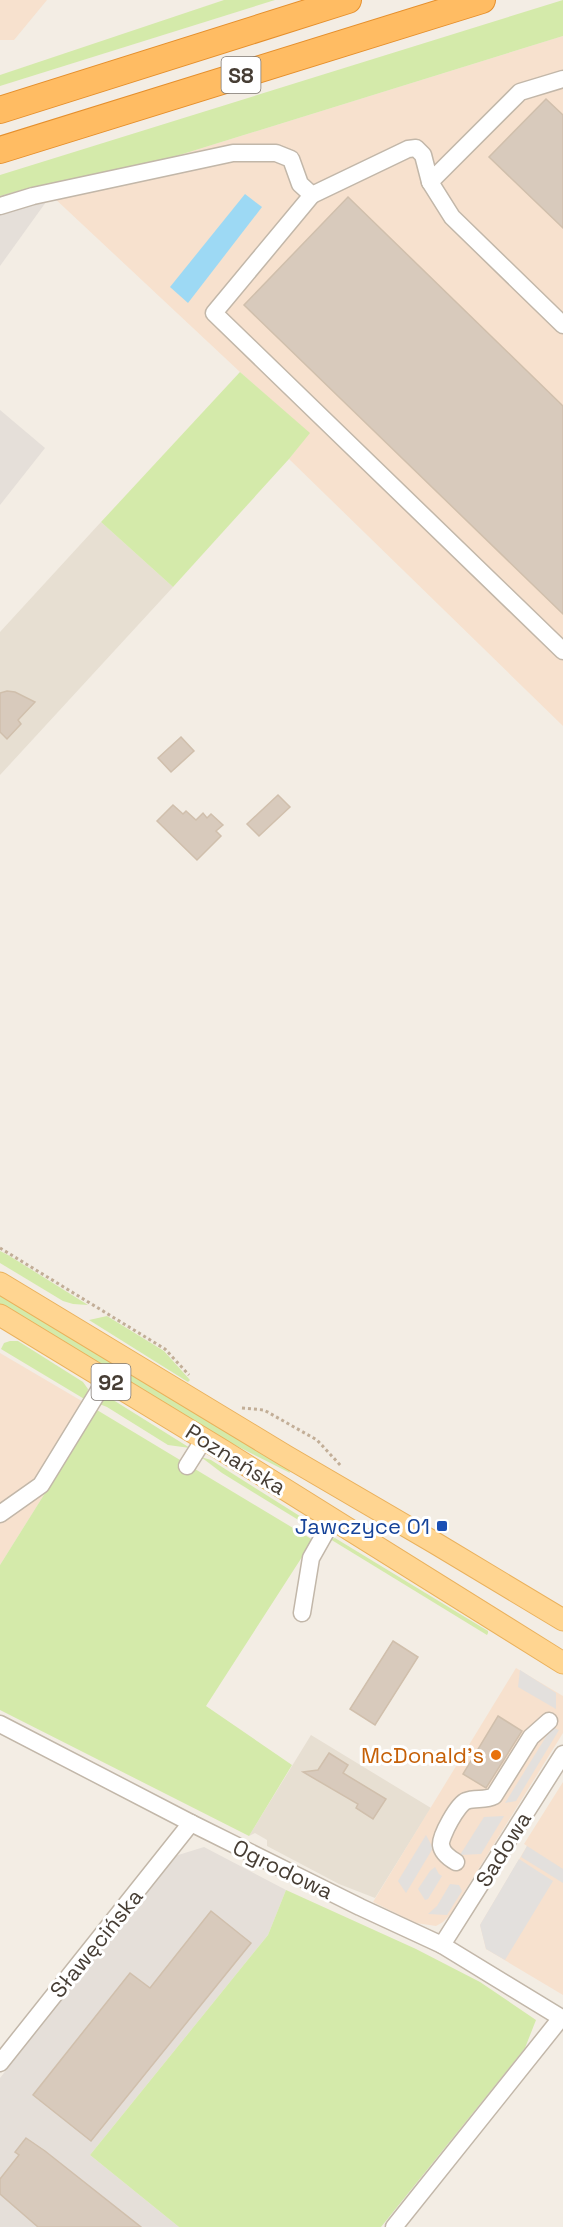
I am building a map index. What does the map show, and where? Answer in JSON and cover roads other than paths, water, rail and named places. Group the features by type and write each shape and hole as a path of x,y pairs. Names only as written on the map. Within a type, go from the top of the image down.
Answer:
{"highway":[{"name":"S8","path":"0,110 348,0"},
{"name":"S8","path":"0,150 482,0"}],"main road":[{"name":"Poznańska","path":"0,1283 563,1620"},
{"name":"Poznańska","path":"3,1323 106,1379 563,1663"}],"street":[{"path":"430,182 520,92 563,79"},
{"path":"563,325 452,217 430,182 423,155 416,148 408,149 312,195 214,313 563,651"},
{"path":"0,206 33,196 233,153 276,153 291,159 300,184 312,195"},
{"path":"0,1514 41,1485 106,1379"},
{"path":"187,1467 204,1439"},
{"path":"302,1613 311,1558 333,1519"},
{"path":"456,1862 444,1853 441,1840 461,1805 466,1801 491,1798 497,1793 531,1737 549,1721"},
{"name":"Ogrodowa","path":"0,1724 191,1823 442,1945 562,2019"},
{"name":"Sadowa","path":"442,1945 563,1754"},
{"name":"Sławęcińska","path":"0,2063 191,1823"},
{"path":"394,2227 562,2019"}],"water":[{"path":"245,194 262,207 188,303 170,287"}],"place":[{"name":"Jawczyce 01","path":"442,1526"},
{"name":"McDonald's","path":"496,1755"}]}
